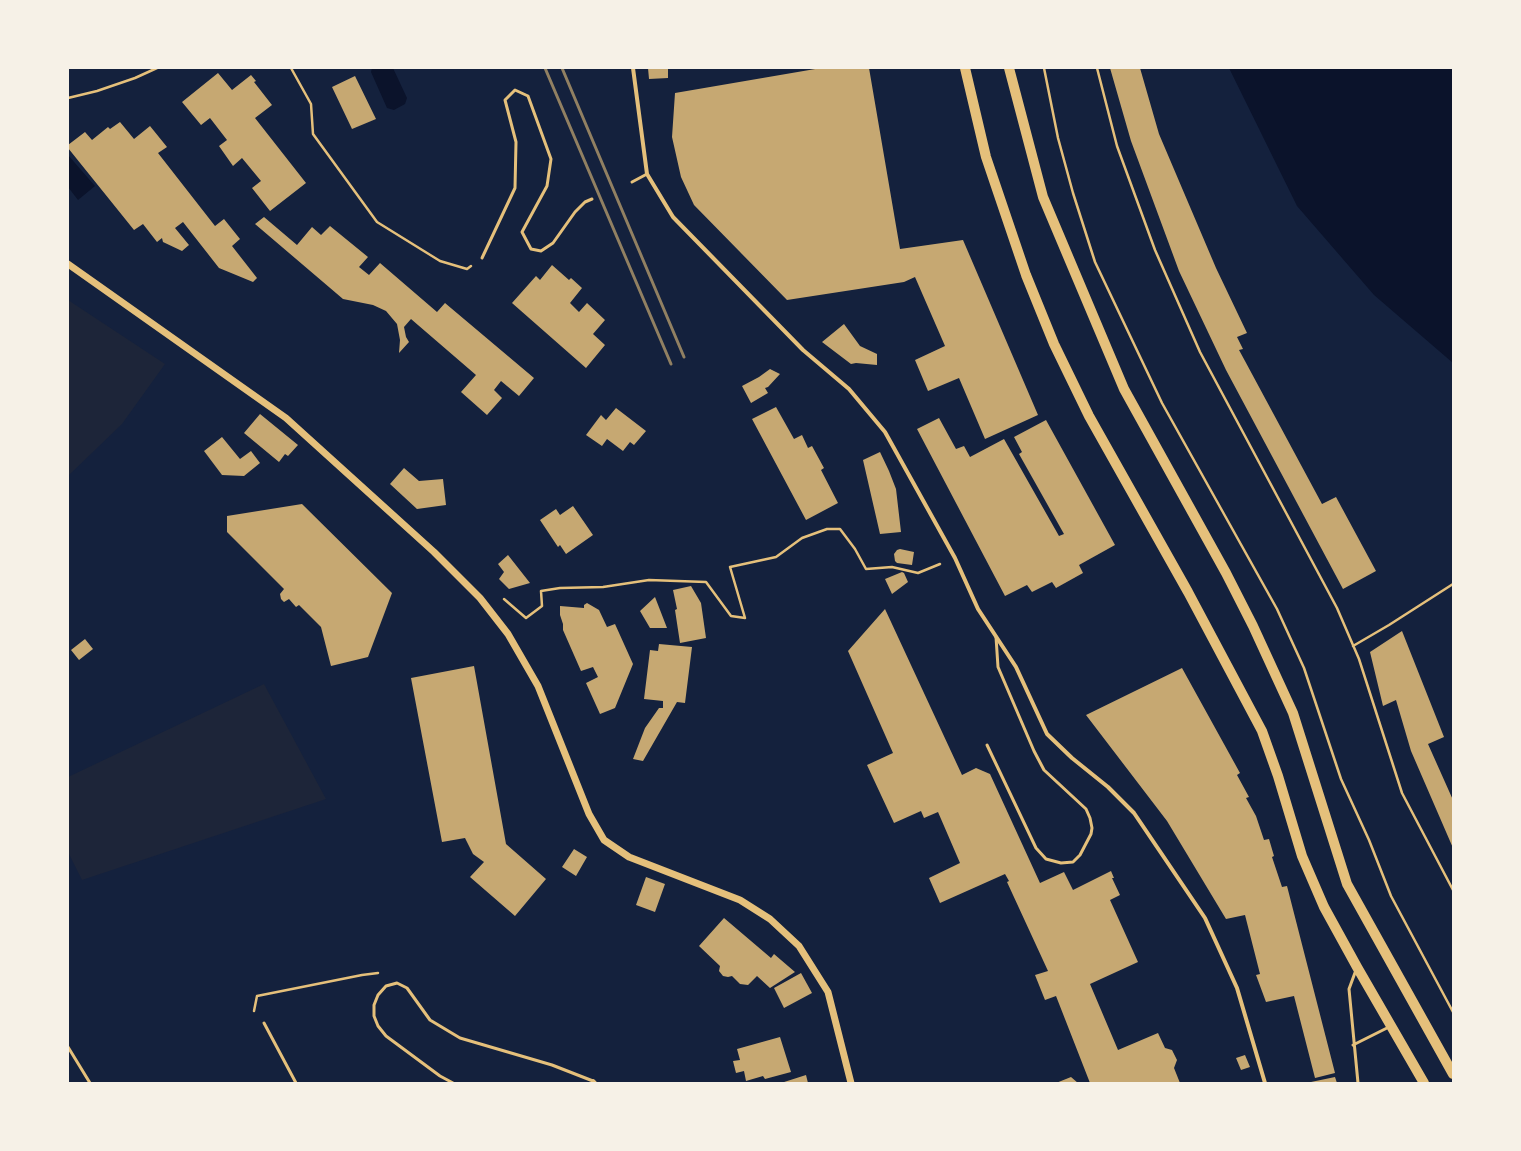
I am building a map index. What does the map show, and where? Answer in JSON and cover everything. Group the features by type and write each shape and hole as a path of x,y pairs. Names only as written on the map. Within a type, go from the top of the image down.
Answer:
{"main road":[{"path":"965,68 986,157 1026,274 1054,344 1089,416 1188,592 1262,731 1278,776 1302,856 1324,907 1424,1083"},
{"path":"1009,68 1043,198 1124,389 1239,599 1293,714 1347,884 1453,1074"}],"street":[{"path":"633,68 646,174 674,217 804,350 849,389 885,432 955,558 978,609 1016,667 1047,734 1072,758 1108,787 1134,813 1205,918 1237,988 1265,1083"},
{"path":"68,264 286,418 434,552 480,598 508,634 538,686 589,814 604,840 629,857 740,900 770,919 799,946 828,992 851,1083"}],"lane":[{"path":"482,258 515,188 516,142 505,100 514,90 528,96 551,159 547,186 522,232 531,248 541,251 553,243 575,212 585,202 592,199"},
{"path":"632,182 646,174"},
{"path":"987,745 1036,848 1046,859 1061,863 1073,862 1080,855 1091,834 1092,828 1090,818 1086,809 1044,770 1034,751 998,667 996,636"},
{"path":"1357,967 1349,989 1353,1045 1358,1083"},
{"path":"453,1083 440,1076 386,1036 378,1026 374,1016 374,1005 378,995 386,986 397,983 407,988 430,1020 460,1038 552,1065 594,1082"},
{"path":"264,1023 296,1083"},
{"path":"1353,1045 1391,1026"},
{"path":"68,1047 90,1083"}],"path":[{"path":"68,98 105,89 157,68"},
{"path":"291,68 311,104 313,134 377,222 440,261 467,270 482,258"},
{"path":"1044,68 1058,138 1073,193 1095,262 1162,403 1277,609 1304,668 1334,760 1391,896 1453,1012"},
{"path":"1098,68 1117,146 1155,250 1200,352 1337,608 1359,659 1402,793 1453,890"},
{"path":"502,597 526,618 542,606 541,591 560,588 602,587 649,580 706,582 731,616 745,618 730,567 776,557 802,538 827,529 840,529 855,549 866,569 892,567 918,573 955,558"},
{"path":"1353,646 1453,584"},
{"path":"264,1023 254,1011 257,996 362,975 389,972 397,983"}],"shaded area":[{"path":"372,68 393,68 407,98 405,104 394,110 387,108 371,72"},
{"path":"1229,68 1453,68 1453,363 1374,295 1297,206"},
{"path":"68,155 95,186 78,200 68,187"},
{"path":"68,300 165,364 122,424 68,476"},
{"path":"264,684 326,799 82,880 68,852 68,777"}],"building":[{"path":"648,68 668,68 668,78 649,79"},
{"path":"821,68 869,68 900,249 963,240 1038,415 985,439 959,378 928,391 915,360 945,346 915,277 904,282 787,300 694,205 681,177 672,137 675,93"},
{"path":"1110,68 1140,68 1159,134 1216,268 1247,333 1237,337 1243,349 1239,350 1322,504 1336,497 1376,571 1343,589 1226,370 1179,271 1131,141"},
{"path":"218,73 232,90 251,75 256,81 254,82 272,105 255,118 306,183 270,211 252,188 261,181 242,158 233,166 219,146 227,140 210,118 201,125 182,102"},
{"path":"355,76 376,119 352,129 332,87"},
{"path":"120,122 134,139 150,126 167,147 158,153 215,226 224,219 240,239 232,246 257,278 253,282 219,268 183,222 175,228 189,245 182,251 163,242 162,238 157,242 143,224 134,230 68,148 68,145 85,132 92,140 108,127 110,129"},
{"path":"264,217 297,245 312,227 321,235 330,226 368,257 359,267 369,275 380,263 437,312 445,303 534,378 519,396 501,381 494,390 502,398 487,415 461,392 476,375 411,319 404,327 406,337 409,342 399,353 400,340 397,324 386,311 373,305 343,299 255,224"},
{"path":"552,265 569,280 571,278 582,288 570,303 579,312 587,303 605,320 593,334 605,345 586,368 512,303 536,276 540,280"},
{"path":"844,324 860,346 877,354 877,365 851,364 822,342"},
{"path":"770,369 780,374 768,387 765,388 768,393 751,403 742,386"},
{"path":"776,407 794,439 802,435 808,448 812,446 824,468 821,470 838,503 806,520 752,419"},
{"path":"616,408 646,431 634,445 630,442 623,451 607,439 602,446 586,435 601,415 606,420"},
{"path":"260,414 298,445 288,456 285,454 279,462 244,433"},
{"path":"939,418 956,449 964,446 970,457 1004,439 1059,536 1064,534 1019,454 1022,452 1014,437 1046,420 1115,545 1079,565 1083,573 1056,588 1052,582 1032,592 1027,585 1005,596 917,429"},
{"path":"222,437 240,459 251,451 260,463 244,476 222,475 204,451"},
{"path":"880,452 896,489 901,532 880,534 863,460"},
{"path":"404,468 419,481 443,479 446,505 417,509 390,484"},
{"path":"302,504 392,593 368,657 331,666 321,627 299,605 296,607 289,599 284,602 281,599 280,594 284,589 227,532 227,516"},
{"path":"573,506 593,535 566,554 560,545 558,547 540,520 556,509 560,515"},
{"path":"900,549 914,552 912,565 897,563 895,561 894,554"},
{"path":"508,555 530,583 509,589 499,579 504,572 498,564"},
{"path":"902,572 904,573 908,582 892,594 885,579"},
{"path":"691,586 701,603 706,638 680,643 675,610 677,609 673,590"},
{"path":"655,597 667,628 650,628 640,611"},
{"path":"587,603 599,610 607,627 615,624 633,664 615,708 600,714 586,683 598,677 593,667 581,671 563,630 560,615 560,606 584,608 584,605"},
{"path":"885,609 962,775 976,768 990,774 1040,883 1064,872 1073,890 1111,871 1114,878 1112,878 1120,895 1110,900 1138,962 1090,984 1118,1050 1158,1033 1165,1048 1172,1050 1177,1060 1174,1068 1180,1083 1090,1083 1056,996 1045,1000 1035,975 1048,971 1007,882 1009,881 1005,874 940,903 929,878 960,863 938,812 924,818 921,811 894,823 867,765 893,753 848,651"},
{"path":"1402,631 1444,737 1428,744 1453,800 1453,848 1411,751 1396,700 1383,706 1370,652"},
{"path":"85,639 93,649 79,660 71,650"},
{"path":"659,644 692,647 685,703 677,702 643,761 633,759 645,728 659,708 663,708 663,701 644,699 650,650 658,651"},
{"path":"474,666 506,844 546,879 515,916 470,877 484,862 473,854 465,838 442,842 411,678"},
{"path":"1182,668 1240,773 1237,775 1249,797 1246,798 1256,816 1264,840 1269,839 1274,856 1272,857 1282,887 1287,886 1335,1073 1315,1078 1294,996 1266,1002 1256,975 1260,974 1245,915 1226,919 1167,821 1086,715"},
{"path":"574,849 587,857 576,876 562,867"},
{"path":"646,877 665,884 655,912 636,905"},
{"path":"724,918 771,958 774,954 795,972 770,988 757,976 748,985 740,984 732,976 723,976 719,971 720,966 699,946"},
{"path":"801,973 812,993 784,1008 774,988"},
{"path":"780,1037 791,1072 765,1079 763,1076 746,1081 744,1071 736,1073 733,1061 740,1060 737,1049"},
{"path":"1245,1055 1250,1067 1241,1070 1236,1058"},
{"path":"806,1075 808,1083 781,1083"},
{"path":"1071,1077 1078,1083 1056,1083"},
{"path":"1335,1077 1337,1083 1311,1083 1311,1082"}],"railway":[{"path":"545,68 671,364"},
{"path":"562,68 684,357"}]}
